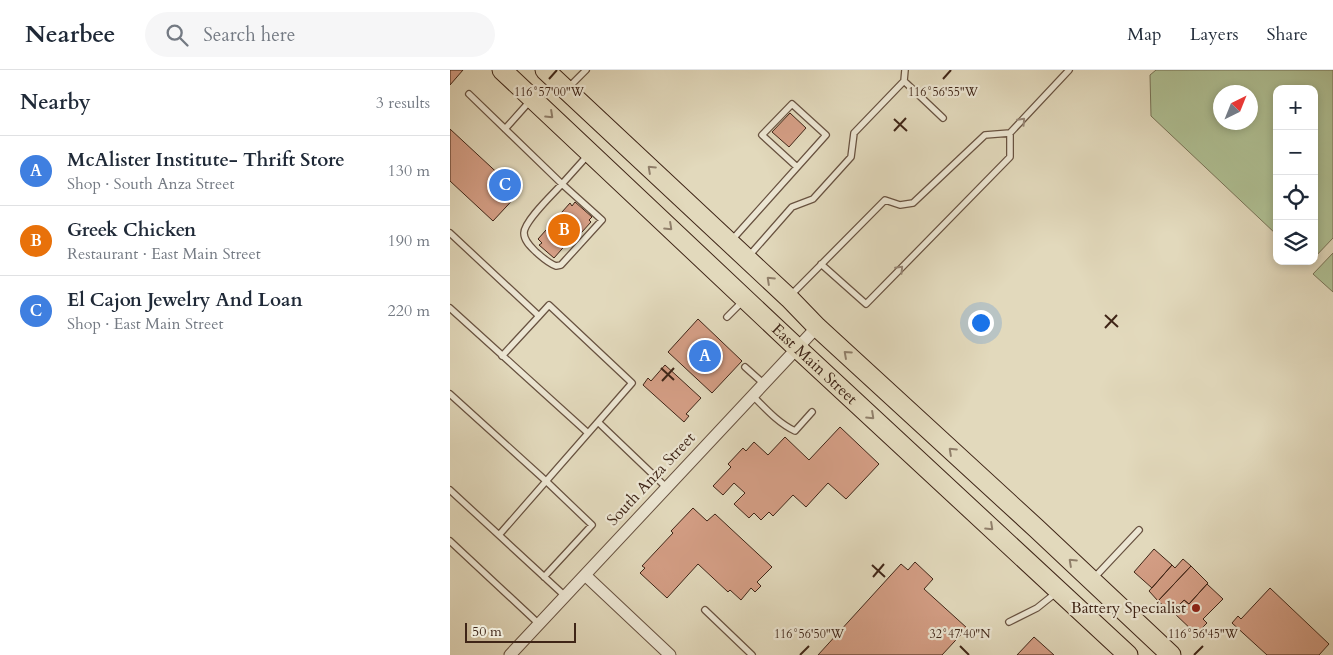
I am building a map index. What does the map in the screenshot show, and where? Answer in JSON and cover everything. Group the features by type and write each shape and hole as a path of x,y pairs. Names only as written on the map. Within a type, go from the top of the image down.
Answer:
{"main road":[{"name":"East Main Street","path":"502,70 796,347 1128,655"},
{"name":"East Main Street","path":"545,70 1171,655"}],"street":[{"name":"South Anza Street","path":"510,655 817,326"},
{"path":"584,575 670,655"}],"lane":[{"path":"567,90 586,70"},
{"path":"746,258 792,207 813,199 851,157 854,133 904,81 905,70"},
{"path":"789,298 885,200 900,205 913,203 985,135 1010,133 1069,70"},
{"path":"904,81 942,118"},
{"path":"469,94 562,184 602,220 561,264 556,266 549,263 531,247 525,238 525,226 531,218 562,184 590,153"},
{"path":"504,128 532,99"},
{"path":"729,242 797,167 826,135 792,104 762,135 797,167"},
{"path":"821,264 866,304 1010,156 1010,133"},
{"path":"450,233 539,316"},
{"path":"728,317 745,299"},
{"path":"499,535 632,383 549,305 502,356"},
{"path":"450,308 588,433"},
{"path":"745,366 763,383"},
{"path":"450,394 592,525 544,577"},
{"path":"752,395 779,421 795,431 812,412"},
{"path":"598,422 666,487"},
{"path":"450,490 565,596"},
{"path":"1092,580 1139,530"},
{"path":"450,541 539,624"},
{"path":"1009,622 1037,608 1058,590"},
{"path":"706,610 752,655"}],"green space":[{"path":"1156,70 1333,70 1333,238 1318,254 1318,85 1273,85 1273,231 1151,116 1150,75"},
{"path":"1333,253 1333,292 1313,274"}],"building":[{"path":"450,70 463,70 450,85"},
{"path":"790,113 806,128 789,147 772,132"},
{"path":"450,129 519,193 493,221 450,181"},
{"path":"575,202 592,217 589,220 591,222 572,243 569,241 554,258 539,245 542,243 538,239 570,203 572,206"},
{"path":"698,319 742,361 712,393 668,352"},
{"path":"665,365 701,398 686,414 689,416 684,422 643,385 648,378 651,381"},
{"path":"840,427 879,464 846,499 828,483 806,507 793,495 773,516 769,512 761,520 754,513 749,518 734,504 745,493 734,483 723,495 713,486 731,467 728,464 743,448 746,451 754,442 768,455 785,437 809,460"},
{"path":"693,508 707,521 715,514 772,567 757,582 761,586 755,592 751,588 741,600 730,590 728,592 698,564 667,598 640,573 645,568 642,566"},
{"path":"1154,549 1172,565 1152,588 1134,572"},
{"path":"1183,559 1191,566 1158,601 1149,591 1172,565 1175,568"},
{"path":"915,562 933,579 924,589 967,628 942,655 818,655 901,564 908,570"},
{"path":"1191,566 1208,583 1189,604 1184,600 1172,613 1158,601"},
{"name":"Battery Specialist","path":"1207,584 1223,599 1203,619 1207,623 1196,634 1173,612 1184,600 1189,604"},
{"path":"1270,588 1329,644 1319,655 1267,655 1232,623 1238,616 1241,619"},
{"path":"1034,637 1054,655 1017,655"}],"place":[{"name":"El Cajon Jewelry And Loan","path":"505,185"},
{"name":"Greek Chicken","path":"564,230"},
{"name":"McAlister Institute- Thrift Store","path":"705,356"},
{"name":"Battery Specialist","path":"1196,608"}]}
